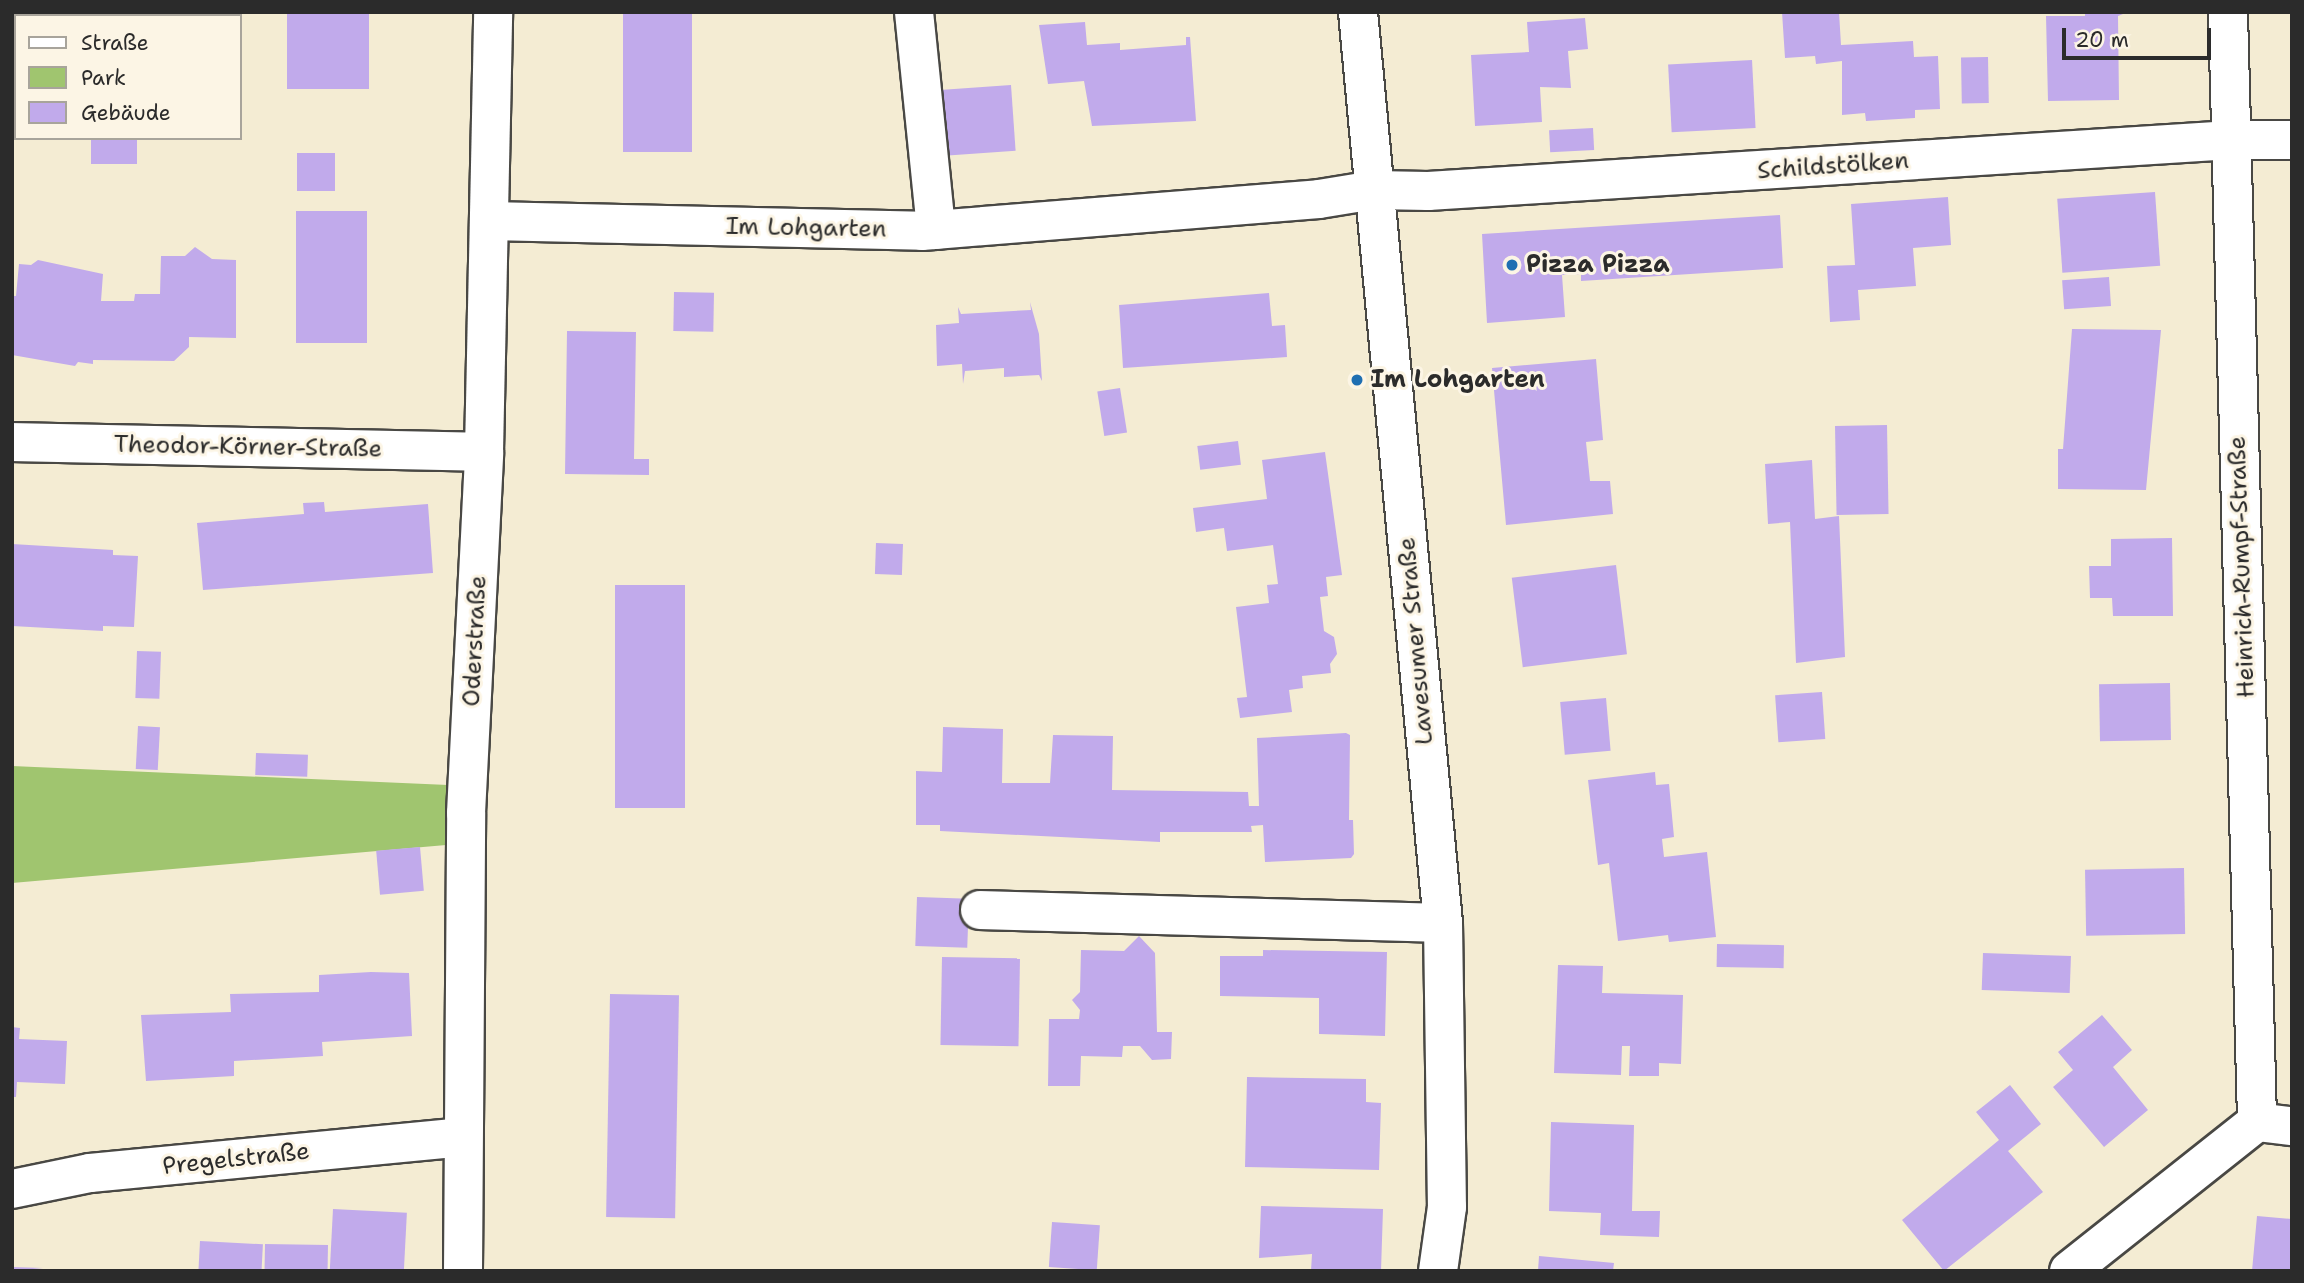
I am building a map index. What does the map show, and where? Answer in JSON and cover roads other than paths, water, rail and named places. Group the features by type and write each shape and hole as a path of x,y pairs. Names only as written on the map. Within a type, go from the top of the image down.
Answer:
{"street":[{"name":"Oderstraße","path":"463,1271 461,1137 466,813 484,452 493,12"},
{"path":"914,12 936,230"},
{"name":"Lavesumer Straße","path":"1358,12 1443,923 1447,1207 1438,1271"},
{"name":"Heinrich-Rumpf-Straße","path":"2228,12 2231,140 2274,1124"},
{"name":"Schildstölken","path":"1374,190 1428,191 2231,140 2292,140"},
{"name":"Im Lohgarten","path":"489,221 936,230 1319,199 1374,190"},
{"name":"Theodor-Körner-Straße","path":"12,442 484,452"},
{"path":"980,910 1443,923"},
{"path":"2069,1271 2274,1124"},
{"name":"Pregelstraße","path":"12,1189 90,1173 461,1137"}],"place":[{"name":"Pizza Pizza","path":"1512,265"},
{"name":"Im Lohgarten","path":"1357,380"}]}
